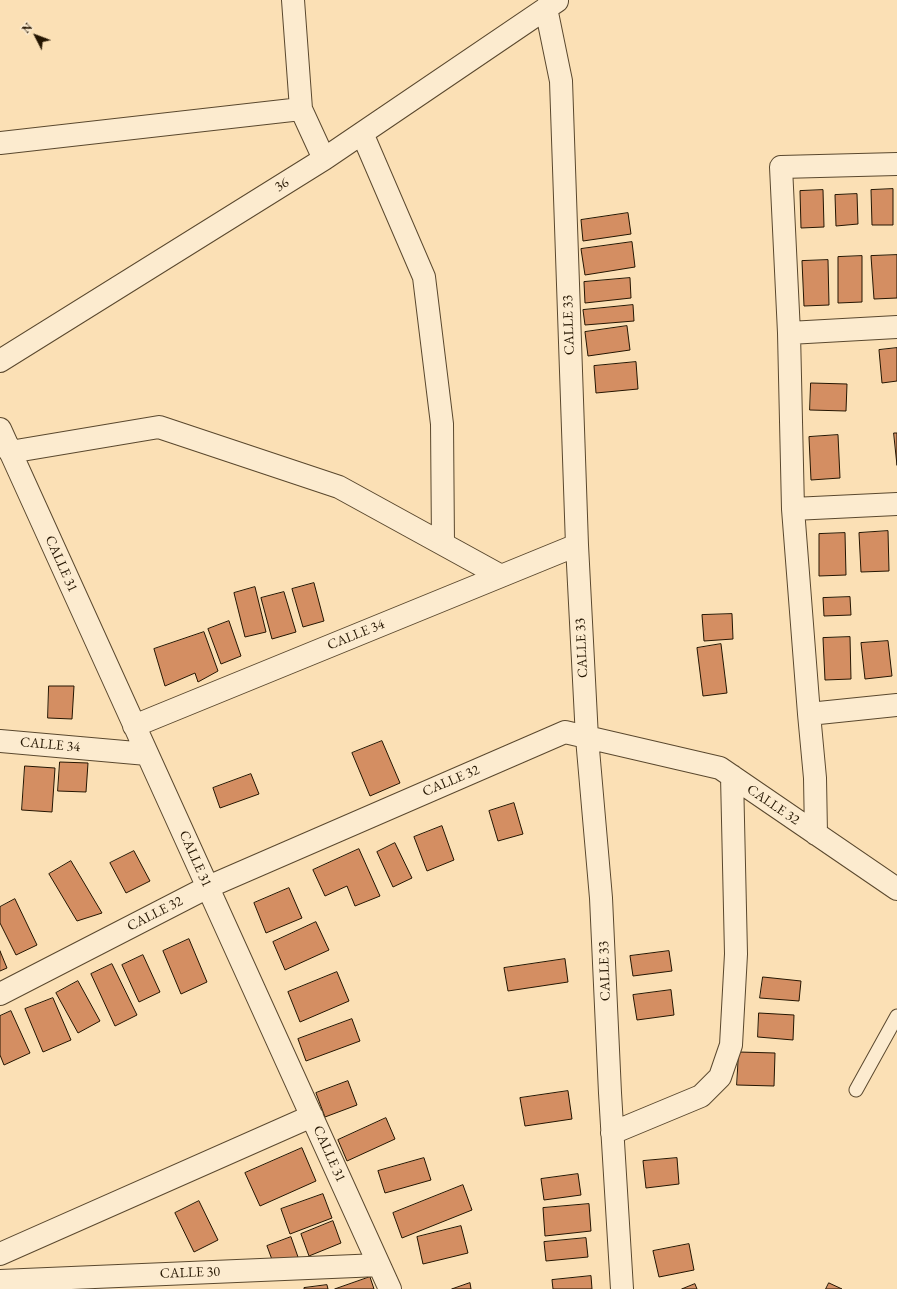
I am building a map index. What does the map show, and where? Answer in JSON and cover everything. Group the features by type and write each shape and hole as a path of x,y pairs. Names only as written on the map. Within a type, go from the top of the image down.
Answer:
{"street":[{"path":"293,0 301,109 324,159"},
{"name":"36","path":"0,361 324,159 552,4"},
{"name":"CALLE 33","path":"552,4 561,81 577,545 587,738 602,898 612,1133 622,1289"},
{"path":"0,144 301,109"},
{"path":"362,133 424,277 442,424 443,544"},
{"path":"816,834 815,778 793,509 789,334 781,167 897,164"},
{"path":"789,334 897,328"},
{"path":"10,452 159,427 339,487 500,576"},
{"name":"CALLE 31","path":"0,430 390,1289"},
{"path":"793,509 897,504"},
{"name":"CALLE 34","path":"134,726 577,545"},
{"path":"809,714 897,705"},
{"name":"CALLE 32","path":"0,994 208,887 566,732 720,768 897,889"},
{"name":"CALLE 34","path":"0,741 147,754"},
{"path":"612,1133 702,1096 720,1076 730,1045 736,954 732,776"},
{"path":"0,1254 312,1116"},
{"name":"CALLE 30","path":"0,1281 379,1265"}],"lane":[{"path":"856,1090 897,1016"}],"building":[{"path":"893,189 893,225 872,225 871,190"},
{"path":"823,190 824,227 801,228 800,191"},
{"path":"857,194 858,224 836,226 835,195"},
{"path":"628,213 631,234 583,241 581,220"},
{"path":"632,242 635,267 585,275 581,249"},
{"path":"897,255 897,298 874,299 871,256"},
{"path":"862,256 862,302 838,303 838,257"},
{"path":"828,260 829,305 804,306 802,261"},
{"path":"630,278 631,298 585,303 584,282"},
{"path":"633,305 634,321 585,325 583,310"},
{"path":"627,326 630,350 588,356 585,332"},
{"path":"897,348 897,381 882,383 879,350"},
{"path":"636,362 638,389 596,393 594,366"},
{"path":"811,383 847,384 846,411 810,410"},
{"path":"894,433 897,433 897,465"},
{"path":"838,435 840,478 811,480 809,437"},
{"path":"888,531 889,571 861,572 859,533"},
{"path":"845,533 846,575 819,576 819,534"},
{"path":"314,583 324,621 303,627 292,589"},
{"path":"255,587 266,632 245,637 234,593"},
{"path":"284,592 296,632 272,639 261,598"},
{"path":"850,597 851,615 824,616 823,598"},
{"path":"732,614 733,639 704,641 702,615"},
{"path":"229,621 241,656 221,664 208,629"},
{"path":"204,632 218,671 198,682 195,673 165,686 154,649"},
{"path":"850,637 851,679 825,680 823,638"},
{"path":"888,641 892,676 865,679 861,643"},
{"path":"721,644 727,693 703,696 697,648"},
{"path":"49,686 74,686 72,719 48,718"},
{"path":"382,741 400,783 370,796 352,753"},
{"path":"60,762 88,763 86,792 58,791"},
{"path":"25,766 55,768 52,812 22,810"},
{"path":"251,774 259,794 220,808 213,788"},
{"path":"514,803 523,834 498,841 489,811"},
{"path":"442,826 454,860 427,871 414,837"},
{"path":"395,843 412,878 393,887 377,852"},
{"path":"359,849 380,896 355,906 347,886 325,896 313,870"},
{"path":"134,851 150,881 126,893 110,863"},
{"path":"71,861 102,913 77,921 49,874"},
{"path":"289,888 302,918 266,933 254,903"},
{"path":"15,899 37,945 16,955 0,923 0,907"},
{"path":"316,922 329,950 285,970 273,942"},
{"path":"189,939 207,982 181,994 163,951"},
{"path":"0,951 7,968 0,971"},
{"path":"669,951 672,971 633,976 630,956"},
{"path":"143,955 160,992 139,1002 122,965"},
{"path":"565,959 568,982 508,991 504,968"},
{"path":"112,964 137,1015 115,1026 91,974"},
{"path":"337,972 349,1001 300,1022 288,992"},
{"path":"763,977 801,981 799,1001 760,998"},
{"path":"78,981 100,1021 78,1033 56,993"},
{"path":"671,990 674,1015 637,1020 633,995"},
{"path":"53,998 71,1040 43,1052 25,1009"},
{"path":"11,1011 30,1053 4,1065 0,1055 0,1016"},
{"path":"759,1013 794,1015 793,1040 758,1037"},
{"path":"352,1019 360,1041 306,1061 298,1039"},
{"path":"739,1052 775,1053 774,1086 737,1085"},
{"path":"348,1081 357,1105 325,1117 316,1093"},
{"path":"568,1091 572,1119 525,1126 520,1098"},
{"path":"386,1118 395,1139 347,1161 338,1140"},
{"path":"302,1148 316,1181 260,1206 245,1173"},
{"path":"424,1158 431,1180 385,1193 378,1171"},
{"path":"677,1158 679,1184 646,1188 643,1161"},
{"path":"578,1174 581,1195 544,1200 541,1179"},
{"path":"463,1185 472,1210 402,1238 393,1213"},
{"path":"323,1194 332,1218 290,1234 281,1209"},
{"path":"199,1201 218,1240 194,1252 175,1213"},
{"path":"589,1204 591,1231 545,1236 543,1208"},
{"path":"333,1221 341,1243 309,1256 301,1234"},
{"path":"461,1226 468,1253 423,1264 417,1237"},
{"path":"291,1237 298,1257 274,1265 267,1246"},
{"path":"586,1238 588,1257 546,1261 544,1242"},
{"path":"689,1244 694,1270 659,1277 653,1251"},
{"path":"591,1276 592,1289 553,1289 552,1280"},
{"path":"370,1277 374,1289 335,1289"},
{"path":"470,1283 471,1289 452,1289"},
{"path":"829,1283 842,1289 826,1289"},
{"path":"695,1284 697,1289 682,1289"},
{"path":"327,1285 328,1289 304,1289 304,1288"}]}
